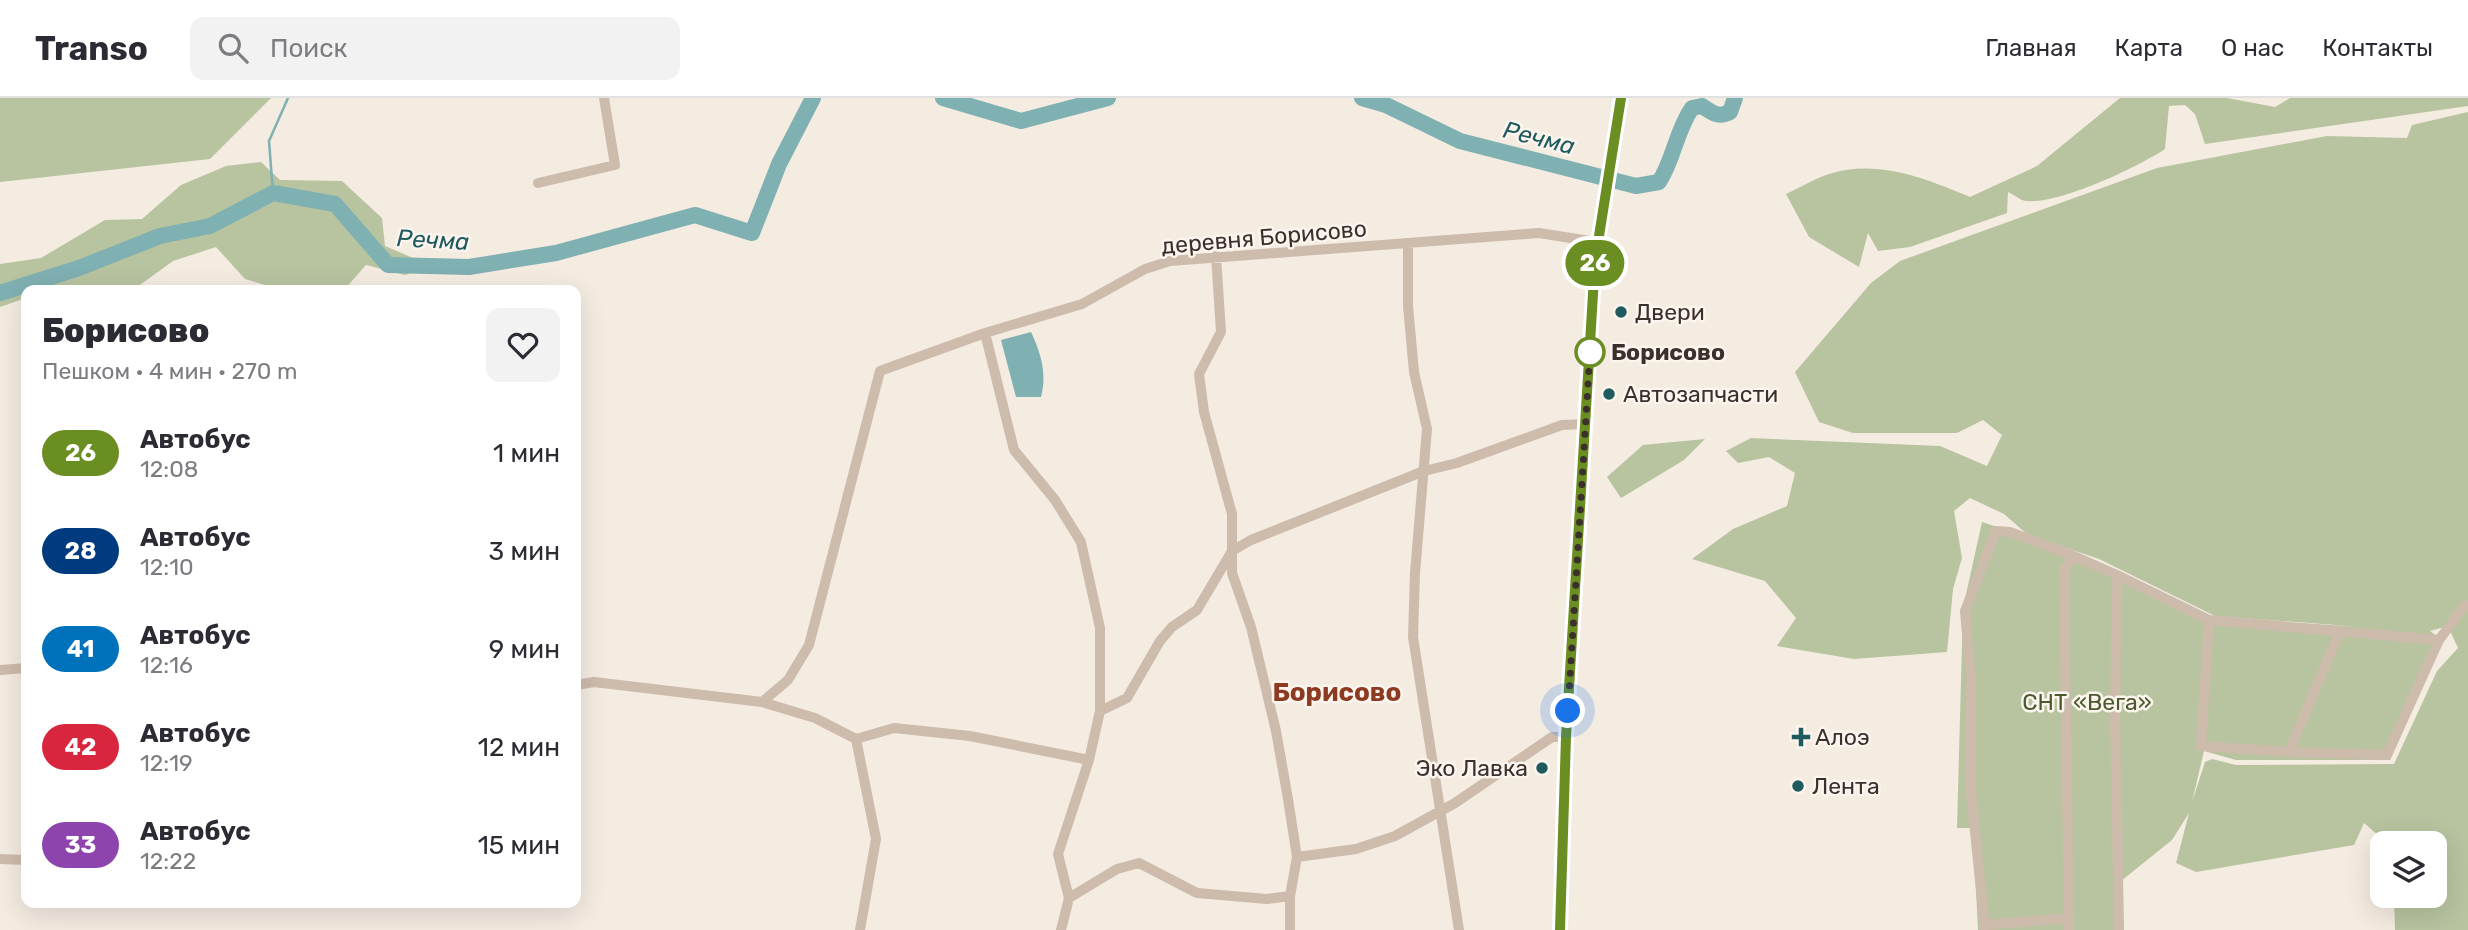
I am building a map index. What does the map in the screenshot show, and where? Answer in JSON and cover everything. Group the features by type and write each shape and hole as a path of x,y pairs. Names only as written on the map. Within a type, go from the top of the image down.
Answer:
{"main road":[{"path":"1560,930 1566,737 1596,242 1621,98"}],"street":[{"path":"538,183 615,165 604,98"},
{"name":"деревня Борисово","path":"762,702 788,680 809,645 880,371 985,333 1082,303 1145,269 1170,261 1539,233 1596,242"},
{"path":"1408,244 1408,306 1414,372 1427,429 1415,573 1413,637 1459,930"},
{"path":"1216,256 1222,332 1199,374 1204,412 1233,514 1232,573 1251,627 1276,731 1297,857 1290,896 1290,930"},
{"path":"985,333 1014,450 1055,500 1082,542 1100,628 1100,711 1089,760 1058,854 1069,898 1061,930"},
{"path":"1100,711 1127,698 1160,641 1172,627 1197,610 1232,551 1251,540 1424,471 1457,464 1562,425 1585,424"},
{"path":"2068,918 1985,928 1971,792 1971,681 1965,611 1996,531 2010,532 2074,556 2209,620 2439,640"},
{"path":"2069,930 2064,570 2074,556"},
{"path":"2117,575 2115,726 2119,930"},
{"path":"2209,620 2201,746 2387,755 2439,640 2465,605"},
{"path":"2289,752 2340,631"},
{"path":"0,670 21,668"},
{"path":"581,684 594,682 762,702 814,718 856,739 894,728 970,736 1089,760"},
{"path":"1297,857 1356,849 1395,836 1552,737 1566,737"},
{"path":"856,739 876,839 860,930"},
{"path":"0,859 21,860"},
{"path":"1069,898 1117,869 1139,863 1197,893 1267,900 1290,896"}],"green space":[{"path":"0,98 271,98 210,159 0,182"},
{"path":"2120,98 2227,98 2275,107 2290,98 2468,98 2468,106 2205,144 2195,114 2185,105 2169,106 2165,149 2137,165 2059,197 2025,201 2008,192 2007,213 1910,247 1878,251 1868,233 1859,267 1809,237 1786,194 1826,175 1845,170 1881,169 1917,177 1970,197 2037,166"},
{"name":"СНТ «Вега»","path":"2468,112 2468,930 2395,930 2394,908 2447,908 2447,831 2373,831 2364,823 2354,845 2196,872 2176,863 2189,813 2172,840 2121,881 2124,930 1978,930 1973,828 1957,828 1963,608 1982,522 2071,551 2216,618 2363,627 2215,616 2099,559 2028,535 2004,514 1970,498 1954,511 1962,558 1953,589 1947,652 1854,659 1777,646 1796,618 1765,581 1692,559 1733,529 1787,506 1795,473 1769,457 1738,463 1726,451 1751,438 1940,446 1987,466 2002,435 1983,420 1957,433 1853,433 1819,422 1795,372 1871,283 1900,261 2157,168 2327,136 2407,138 2412,125","holes":["2448,626 2458,648 2437,671 2394,764 2236,765 2212,759 2205,762 2192,802 2204,751 2236,760 2390,760 2443,641 2430,631"]},
{"path":"261,162 280,180 342,181 382,218 385,246 432,266 405,275 366,265 348,285 265,285 245,279 216,247 173,261 140,285 21,285 21,300 0,307 0,264 41,258 105,220 142,219 181,185 226,166"},
{"path":"1705,439 1684,460 1621,498 1607,477 1643,445"}],"water":[{"path":"1031,332 1042,364 1041,397 1016,397 1001,340"}],"waterway":[{"path":"273,193 269,141 288,98"},
{"name":"Речма","path":"25,285 79,268 160,236 210,226 273,193 335,204 388,265 469,267 556,253 695,215 752,233 779,164 813,98"},
{"name":"Речма","path":"943,98 1021,121 1108,98"},
{"name":"Речма","path":"1362,98 1386,105 1460,141 1636,186 1659,182 1692,108 1702,106 1722,115 1730,112 1735,98"},
{"name":"Речма","path":"0,293 21,286"}],"bus line":[{"name":"26","path":"1560,930 1566,737 1579,559 1596,242 1621,98"}],"place":[{"name":"Двери","path":"1621,312"},
{"name":"Борисово","path":"1590,352"},
{"name":"Автозапчасти","path":"1609,394"},
{"name":"Алоэ","path":"1801,737"},
{"name":"Эко Лавка","path":"1542,768"},
{"name":"Лента","path":"1798,786"}],"district":[{"name":"Борисово","path":"1337,692"}],"route":[{"path":"1568,711 1590,352"}]}
